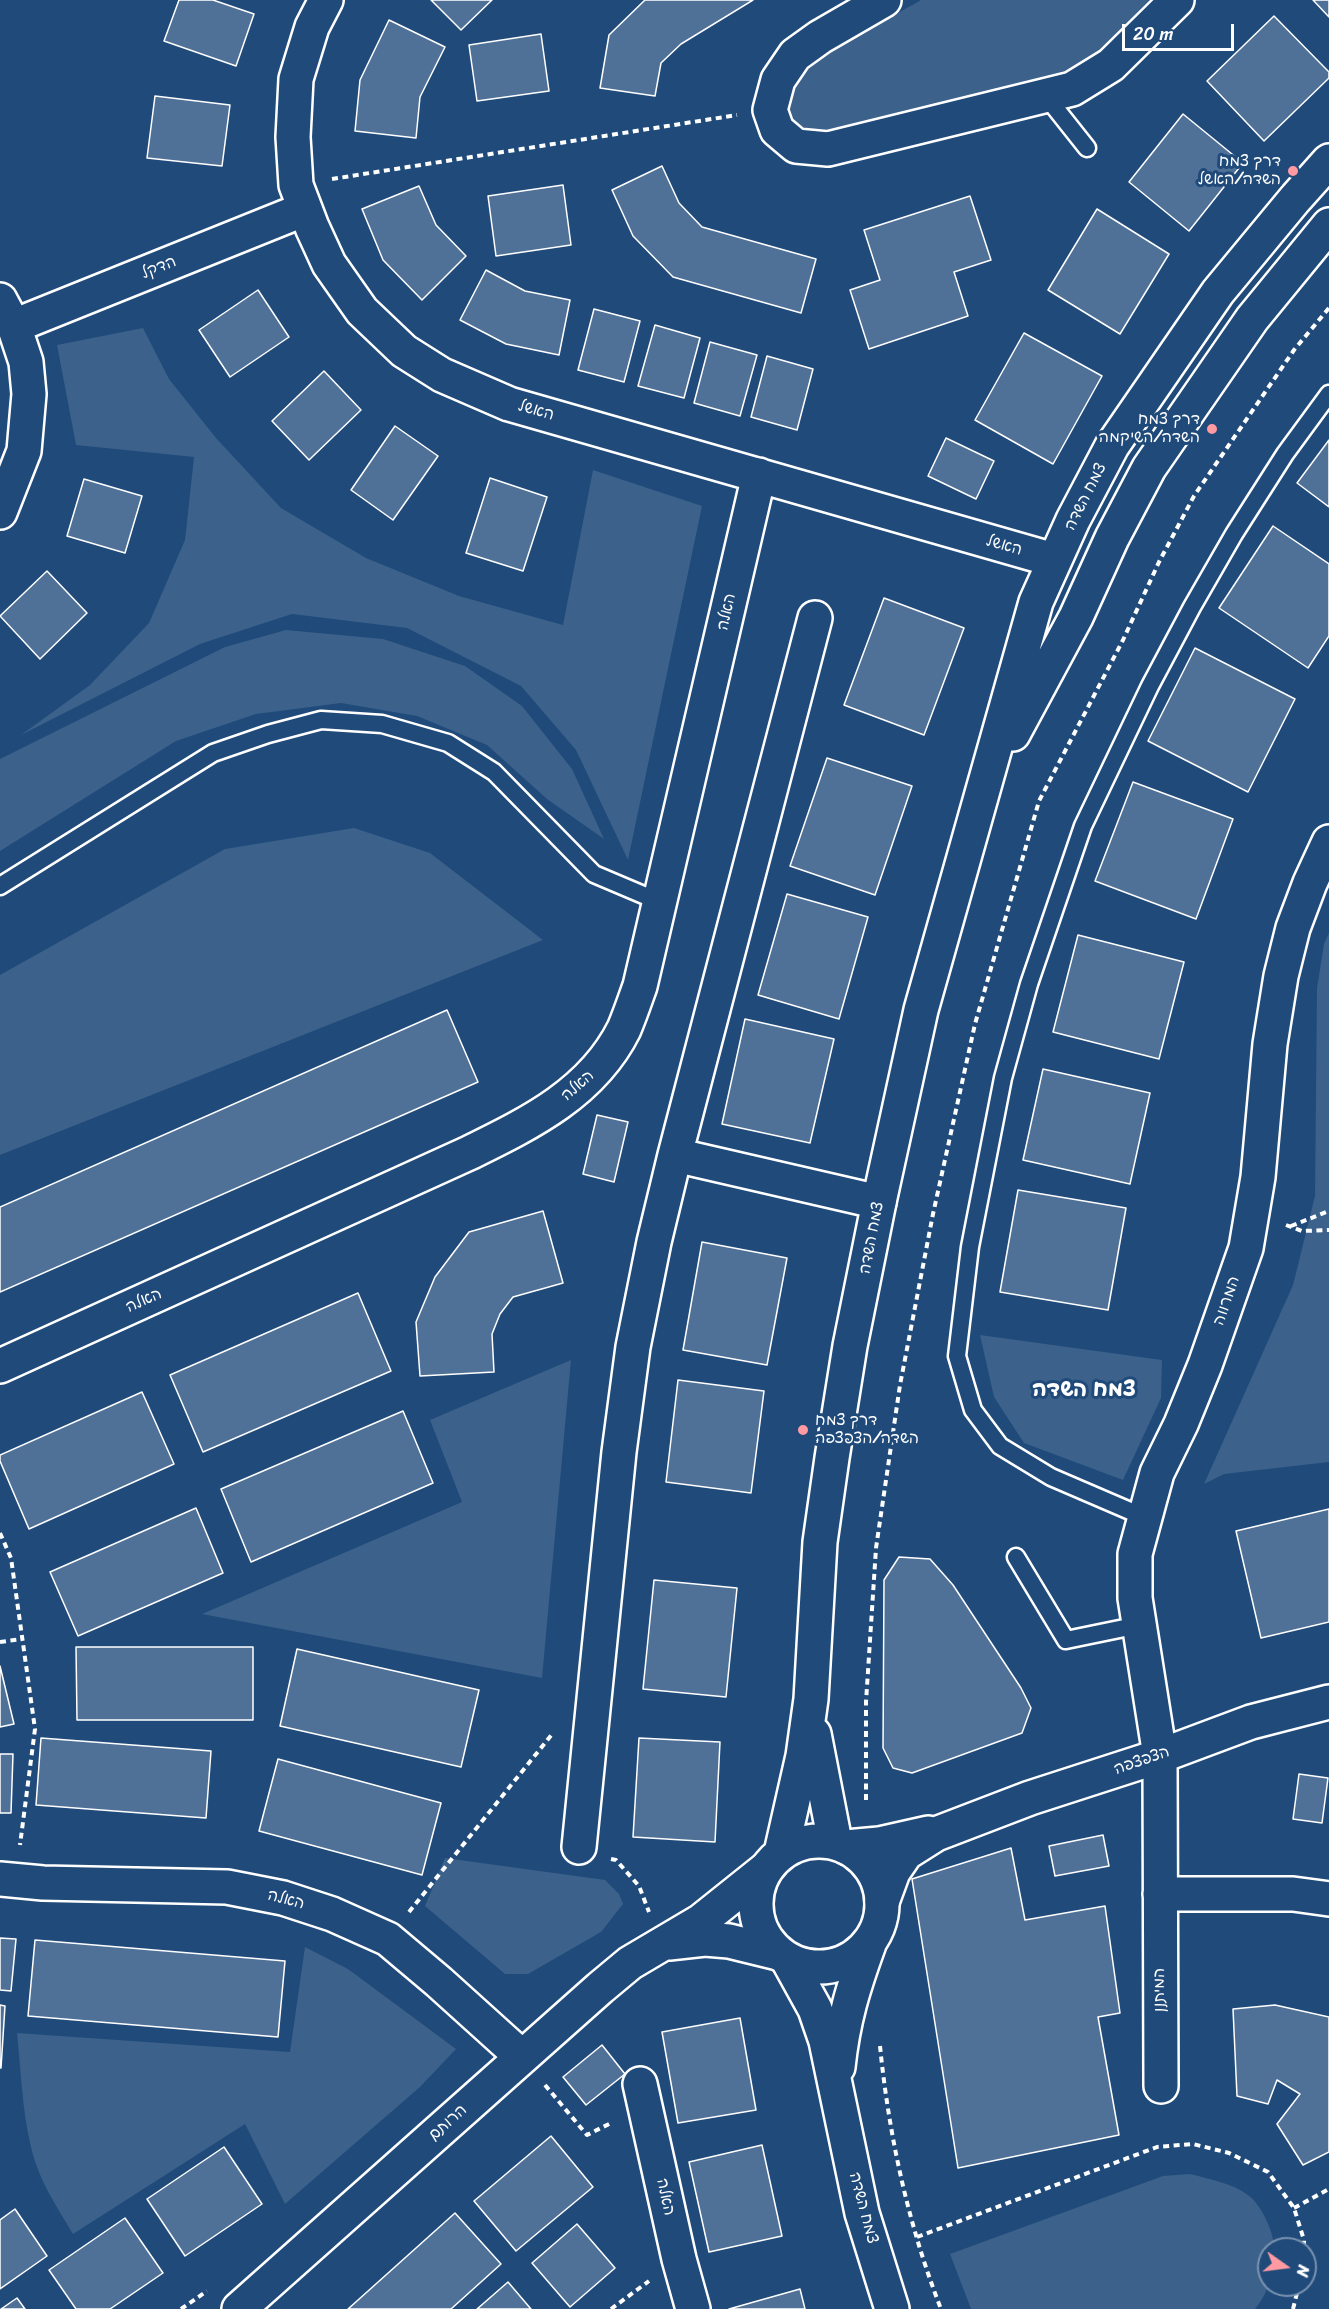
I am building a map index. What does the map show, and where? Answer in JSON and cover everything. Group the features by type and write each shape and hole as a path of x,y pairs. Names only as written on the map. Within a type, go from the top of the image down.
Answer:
{"street":[{"name":"האשל","path":"326,0 312,27 296,79 293,137 300,197 329,264 362,311 404,351 442,375 509,404 1054,560"},
{"path":"884,0 795,55 778,80 770,110 777,130 796,146 828,149 1072,88 1111,65 1177,0"},
{"name":"צמח השדה","path":"773,1861 802,1756 811,1699 820,1542 850,1346 879,1202 921,1010 1036,602 1073,520 1119,437 1218,292 1294,199 1329,161"},
{"name":"הדקל","path":"0,512 24,451 29,393 26,362 7,313 300,197"},
{"name":"צמח השדה","path":"985,786 1076,617 1112,538 1149,468 1252,319 1329,225"},
{"name":"האלה","path":"0,1366 533,1122 599,1067 623,1029 640,986 759,475"},
{"path":"579,1847 623,1417 633,1347 654,1242 675,1155 815,618"},
{"name":"המרווה","path":"1160,1756 1135,1598 1135,1554 1157,1473 1181,1424 1246,1248 1259,1165 1270,1044 1281,976 1293,928 1329,842"},
{"path":"675,1155 879,1202"},
{"name":"צמח השדה","path":"811,1699 814,1738 840,1845"},
{"name":"הצפצפה","path":"882,1902 893,1872 906,1853 936,1834 1030,1798 1160,1756 1251,1722 1329,1702"},
{"name":"המיתנן","path":"1160,1756 1161,2086"},
{"name":"הצפצפה","path":"840,1845 879,1844 956,1826"},
{"path":"816,1840 840,1845 861,1857 872,1869 879,1885 882,1902 881,1917 868,1944 855,1956 839,1965 822,1968 804,1966 783,1957 766,1939 758,1922 755,1904 758,1886 773,1861 798,1844 816,1840"},
{"name":"הרותם","path":"239,2309 630,1963 701,1921 773,1861"},
{"name":"האלה","path":"8,1880 227,1887 283,1898 332,1914 388,1939 522,2057"},
{"path":"1160,1894 1293,1894 1329,1899"},
{"name":"הרותם","path":"661,1944 705,1939 729,1941 783,1957"},
{"name":"צמח השדה","path":"841,2105 838,2075 841,2039 848,2001 868,1944"},
{"name":"צמח השדה","path":"783,1957 815,2009 826,2041 862,2213 892,2309"},
{"name":"האלה","path":"643,2094 679,2259 693,2309"}],"lane":[{"path":"1045,95 1087,148"},
{"path":"1144,1517 1051,1477 1000,1446 973,1410 957,1356 970,1247 1003,1078 1033,972 1083,826 1150,686 1192,607 1234,534 1285,454 1329,394"},
{"path":"0,886 213,753 268,734 321,720 382,724 448,743 494,772 594,874 660,902"},
{"path":"1016,1557 1066,1640 1139,1625"}],"path":[{"path":"300,197 770,110"},
{"path":"1289,1226 1329,1211"},
{"path":"1252,1214 1302,1231 1329,1230"},
{"path":"0,1533 11,1558 34,1729 8,1880"},
{"path":"0,1642 22,1639"},
{"path":"388,1939 559,1725"},
{"path":"579,1847 616,1860 639,1886 661,1944"},
{"path":"879,2038 893,2142 906,2201 940,2309"},
{"path":"522,2057 587,2135 643,2094"},
{"path":"917,2237 1157,2147 1193,2144 1229,2153 1268,2172 1294,2208 1304,2237"},
{"path":"1294,2208 1329,2188"},
{"path":"611,2309 679,2259"}],"shaded area":[{"path":"921,0 1149,0 1099,51 1065,71 826,130 804,127 795,122 790,111 790,99 795,87 807,71 850,40"},
{"path":"143,328 169,379 216,438 281,508 366,558 459,596 563,625 593,470 702,506 628,860 576,750 521,686 407,628 292,614 200,644 21,735 90,685 149,623 185,540 194,457 76,445 57,345"},
{"path":"286,630 383,639 465,666 522,706 572,769 604,839 547,799 487,745 417,716 341,703 256,714 176,741 0,851 0,759 225,647"},
{"path":"354,828 430,853 543,940 0,1155 0,975 225,849"},
{"path":"1329,933 1329,1462 1224,1474 1204,1484 1293,1285 1315,1196 1317,988 1324,944"},
{"path":"980,1335 1162,1360 1161,1398 1123,1480 1024,1443 994,1397"},
{"path":"571,1360 542,1678 202,1614 462,1502 430,1420"},
{"path":"445,1858 605,1880 619,1894 623,1904 601,1932 528,1974 505,1974 425,1906"},
{"path":"305,1947 348,1969 456,2049 420,2087 285,2204 245,2124 73,2234 49,2192 34,2159 22,2090 17,2033 290,2052"},
{"path":"1190,2174 1220,2182 1242,2191 1258,2205 1272,2237 1257,2237 1257,2297 1263,2297 1255,2309 971,2309 950,2254 1163,2176"}],"building":[{"path":"179,0 213,0 254,14 236,66 164,41"},
{"path":"431,0 492,0 461,30"},
{"path":"645,0 753,0 681,44 661,63 655,96 600,88 609,35"},
{"path":"1313,0 1329,0 1329,17"},
{"path":"1274,16 1329,72 1329,78 1264,141 1207,81"},
{"path":"389,20 445,47 420,97 416,138 355,131 360,80"},
{"path":"541,34 549,91 477,101 469,45"},
{"path":"155,96 230,105 222,166 147,158"},
{"path":"1183,114 1243,163 1189,231 1129,182"},
{"path":"662,166 679,203 702,227 816,259 801,313 673,277 633,236 612,190"},
{"path":"563,185 571,245 496,256 488,196"},
{"path":"419,186 436,225 466,256 422,300 383,260 362,209"},
{"path":"970,196 991,260 954,272 968,316 869,349 850,290 880,280 864,230"},
{"path":"1097,209 1169,254 1120,334 1048,290"},
{"path":"486,270 525,291 570,300 559,355 506,344 460,320"},
{"path":"258,290 289,337 230,377 199,330"},
{"path":"594,309 640,321 624,382 578,370"},
{"path":"655,325 700,338 684,398 638,386"},
{"path":"1024,333 1102,376 1053,464 975,420"},
{"path":"710,342 757,355 740,416 694,403"},
{"path":"767,356 813,369 797,430 751,417"},
{"path":"324,371 361,410 309,460 272,421"},
{"path":"395,426 438,456 393,520 351,490"},
{"path":"946,438 994,461 976,499 928,476"},
{"path":"1329,440 1329,507 1297,483"},
{"path":"490,478 547,497 523,571 466,553"},
{"path":"84,479 142,496 125,553 67,536"},
{"path":"1273,526 1329,564 1329,636 1308,668 1219,608"},
{"path":"47,571 87,613 40,659 0,616"},
{"path":"884,598 964,628 924,735 844,705"},
{"path":"1195,648 1295,699 1248,792 1148,741"},
{"path":"827,758 912,786 875,895 790,866"},
{"path":"1133,782 1233,819 1196,919 1095,881"},
{"path":"787,894 868,917 839,1019 758,995"},
{"path":"1078,935 1184,962 1159,1059 1053,1032"},
{"path":"447,1010 478,1082 0,1292 0,1207"},
{"path":"745,1019 834,1039 810,1143 722,1124"},
{"path":"1043,1069 1150,1093 1130,1184 1023,1160"},
{"path":"597,1115 628,1122 614,1182 583,1174"},
{"path":"1018,1190 1126,1208 1108,1310 1000,1292"},
{"path":"543,1211 563,1283 513,1297 500,1314 492,1334 494,1372 420,1376 416,1322 435,1277 469,1232"},
{"path":"702,1242 787,1258 767,1365 683,1350"},
{"path":"358,1293 391,1371 203,1452 170,1375"},
{"path":"678,1380 764,1391 751,1493 666,1482"},
{"path":"142,1392 174,1464 29,1529 0,1461 0,1455"},
{"path":"403,1411 433,1483 251,1562 221,1489"},
{"path":"196,1508 223,1573 78,1636 50,1572"},
{"path":"1329,1509 1329,1622 1261,1638 1236,1531"},
{"path":"899,1557 930,1559 953,1585 1021,1688 1031,1708 1022,1733 912,1773 893,1768 883,1748 884,1580"},
{"path":"654,1580 737,1588 726,1697 643,1689"},
{"path":"76,1647 253,1647 253,1720 77,1720"},
{"path":"297,1649 479,1690 461,1767 280,1726"},
{"path":"0,1666 14,1724 0,1727"},
{"path":"41,1738 211,1751 206,1818 36,1805"},
{"path":"639,1738 720,1742 715,1842 633,1837"},
{"path":"0,1754 13,1754 11,1813 0,1813"},
{"path":"278,1759 441,1803 422,1875 259,1831"},
{"path":"1299,1774 1328,1778 1322,1823 1293,1819"},
{"path":"1103,1835 1109,1866 1055,1876 1049,1846"},
{"path":"1011,1848 1025,1920 1105,1906 1120,2013 1098,2017 1119,2135 958,2168 912,1879"},
{"path":"0,1938 16,1939 11,1991 0,1990"},
{"path":"35,1940 285,1961 278,2037 28,2016"},
{"path":"0,2005 5,2006 1,2068 0,2068"},
{"path":"1275,2005 1329,2017 1329,2152 1303,2165 1277,2124 1300,2094 1277,2080 1268,2104 1237,2096 1233,2009"},
{"path":"740,2018 756,2110 678,2123 662,2032"},
{"path":"602,2045 625,2074 586,2105 563,2077"},
{"path":"551,2136 593,2187 516,2251 474,2201"},
{"path":"762,2145 782,2236 709,2252 689,2162"},
{"path":"224,2147 262,2204 185,2256 147,2199"},
{"path":"15,2209 47,2256 0,2289 0,2220"},
{"path":"455,2213 501,2264 451,2309 348,2309"},
{"path":"125,2218 163,2273 110,2309 76,2309 49,2270"},
{"path":"577,2224 615,2268 570,2307 532,2263"},
{"path":"508,2282 531,2309 477,2309"},
{"path":"800,2289 805,2309 729,2309"},
{"path":"17,2298 25,2309 1,2309"}],"place":[{"name":"דרך צמח השדה/האשל","path":"1293,171"},
{"name":"דרך צמח השדה/השיקמה","path":"1212,429"},
{"name":"דרך צמח השדה/הצפצפה","path":"803,1430"}],"district":[{"name":"צמח השדה","path":"1084,1390"}]}
